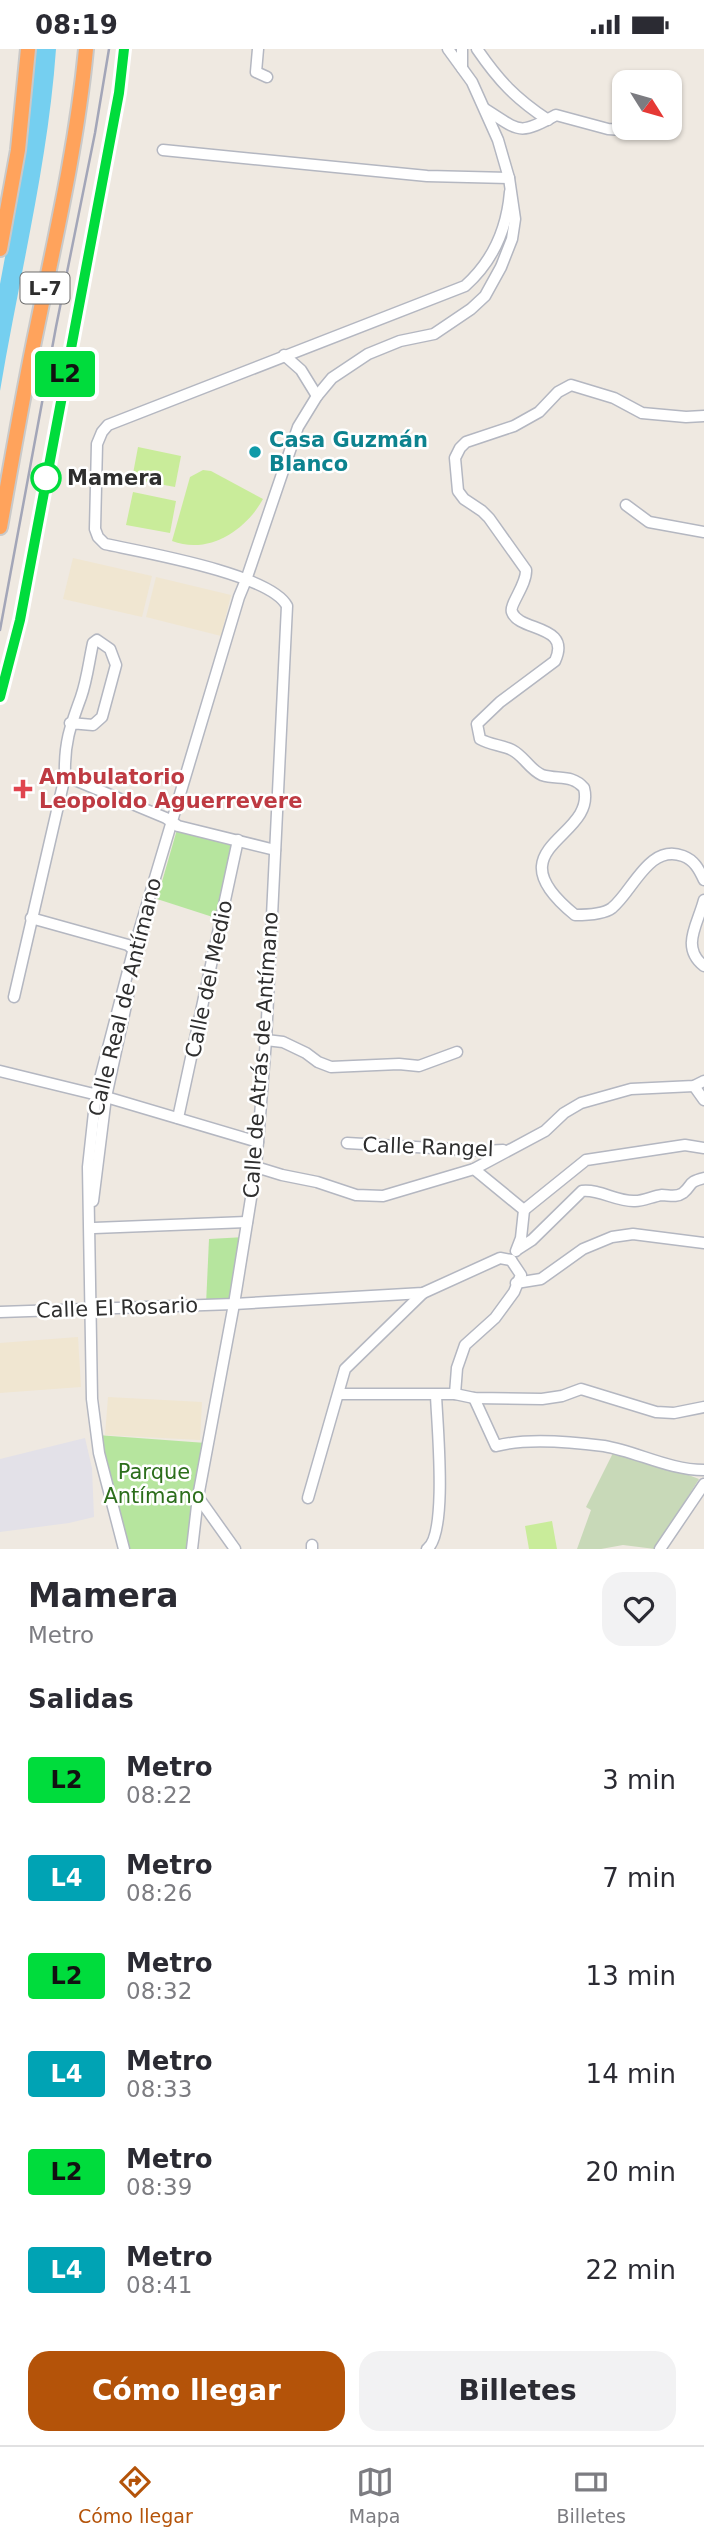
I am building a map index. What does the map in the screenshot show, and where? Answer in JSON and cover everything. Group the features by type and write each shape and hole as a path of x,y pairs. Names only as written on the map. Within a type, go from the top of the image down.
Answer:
{"highway":[{"name":"L-7","path":"0,249 18,150 27,49"},
{"name":"L-7","path":"0,527 37,328 65,197 86,49"}],"street":[{"path":"258,49 256,72 267,77"},
{"path":"94,1309 93,1204 101,1096 135,952 298,427 332,378 368,354 400,341 434,334 458,319 485,296 512,239 515,219 509,178 498,140 472,82 448,49"},
{"path":"462,68 463,49"},
{"path":"477,49 517,100 548,120"},
{"path":"484,109 518,129 528,130 556,115 612,129"},
{"path":"163,150 427,176 509,178"},
{"path":"248,581 196,563 105,544 98,537 95,529 97,444 102,432 108,425 465,286 478,274 491,255 508,216 510,192"},
{"path":"284,355 301,370 317,396"},
{"path":"704,416 642,413 614,398 571,385 558,392 539,412 525,420 466,442 455,458 458,491 489,519 526,570 526,579 512,606 512,613 548,632 558,645 555,661 500,702 477,724 480,739 511,749 532,769 544,776 567,777 584,788 583,808 577,819 546,851 542,869 547,883 559,903 575,915 610,909 642,871 667,853 689,858 698,867 704,880"},
{"path":"626,505 649,522 704,532"},
{"name":"Calle de Atrás de Antímano","path":"192,1549 198,1497 256,1167 266,1040 287,606 281,596 248,581"},
{"path":"14,997 65,776 64,753 70,723 82,695 93,643 97,640 110,649 116,665 102,717 93,725 70,723"},
{"path":"65,776 175,824 275,850"},
{"name":"Calle del Medio","path":"178,1118 238,840"},
{"path":"704,900 692,933 691,947 695,957 704,966"},
{"path":"31,918 135,952"},
{"path":"266,1040 283,1042 331,1067 399,1064 419,1066 457,1052"},
{"path":"0,1071 101,1096 258,1142"},
{"path":"256,1167 368,1196 383,1196 474,1169 545,1131 564,1113 581,1103 631,1089 699,1083 704,1100"},
{"name":"Calle Real de Antímano","path":"101,1096 88,1167 94,1309 92,1399 99,1453 124,1549"},
{"name":"Calle Rangel","path":"346,1143 484,1151 510,1150"},
{"path":"511,1260 518,1249 524,1210 586,1160 692,1144 704,1148"},
{"path":"474,1169 524,1210"},
{"path":"518,1249 532,1240 582,1191 589,1190 636,1201 663,1195 673,1197 683,1193 691,1182 704,1178"},
{"path":"94,1228 247,1222"},
{"path":"516,1283 541,1279 583,1249 612,1237 645,1235 704,1243"},
{"path":"308,1498 345,1369 423,1293 500,1258 511,1260 521,1275 514,1292 495,1318 465,1345 457,1368 455,1394"},
{"name":"Calle El Rosario","path":"0,1312 234,1304 423,1293"},
{"path":"339,1394 455,1394 474,1398 542,1399 581,1389 656,1412 674,1413 704,1407"},
{"path":"427,1549 435,1541 440,1509 436,1395"},
{"path":"474,1398 496,1446 510,1442 605,1446 681,1469 704,1470"},
{"path":"660,1549 704,1484"},
{"path":"198,1497 235,1549"}],"shaded area":[{"path":"73,558 152,576 142,617 63,599"},
{"path":"156,577 231,595 221,636 146,617"},
{"path":"78,1337 81,1387 0,1393 0,1343"},
{"path":"108,1397 202,1402 200,1440 105,1435"},
{"path":"85,1438 92,1468 94,1517 0,1532 0,1459"}],"green space":[{"path":"138,447 181,456 175,487 132,479"},
{"path":"203,470 211,471 263,499 247,521 225,537 199,545 172,541 190,477"},
{"path":"133,492 176,501 170,533 126,525"},
{"path":"178,826 238,840 222,920 157,899"},
{"path":"245,1237 234,1304 206,1305 209,1239"},
{"name":"Parque Antímano","path":"97,1435 206,1443 191,1549 129,1549 103,1466"},
{"path":"614,1451 699,1479 655,1549 623,1545 577,1549 591,1510 586,1507"},
{"path":"552,1521 557,1549 529,1549 525,1526"}],"water":[{"path":"36,49 56,49 52,92 40,178 0,391 0,284 24,155"}],"railway":[{"path":"0,630 109,49"},
{"path":"0,698 20,620 125,49"}],"metro line":[{"name":"L2","path":"0,697 20,620 119,93 124,49"}],"place":[{"name":"Casa Guzmán Blanco","path":"255,452"},
{"name":"Mamera","path":"46,478"},
{"name":"Ambulatorio Leopoldo Aguerrevere","path":"23,789"}]}
